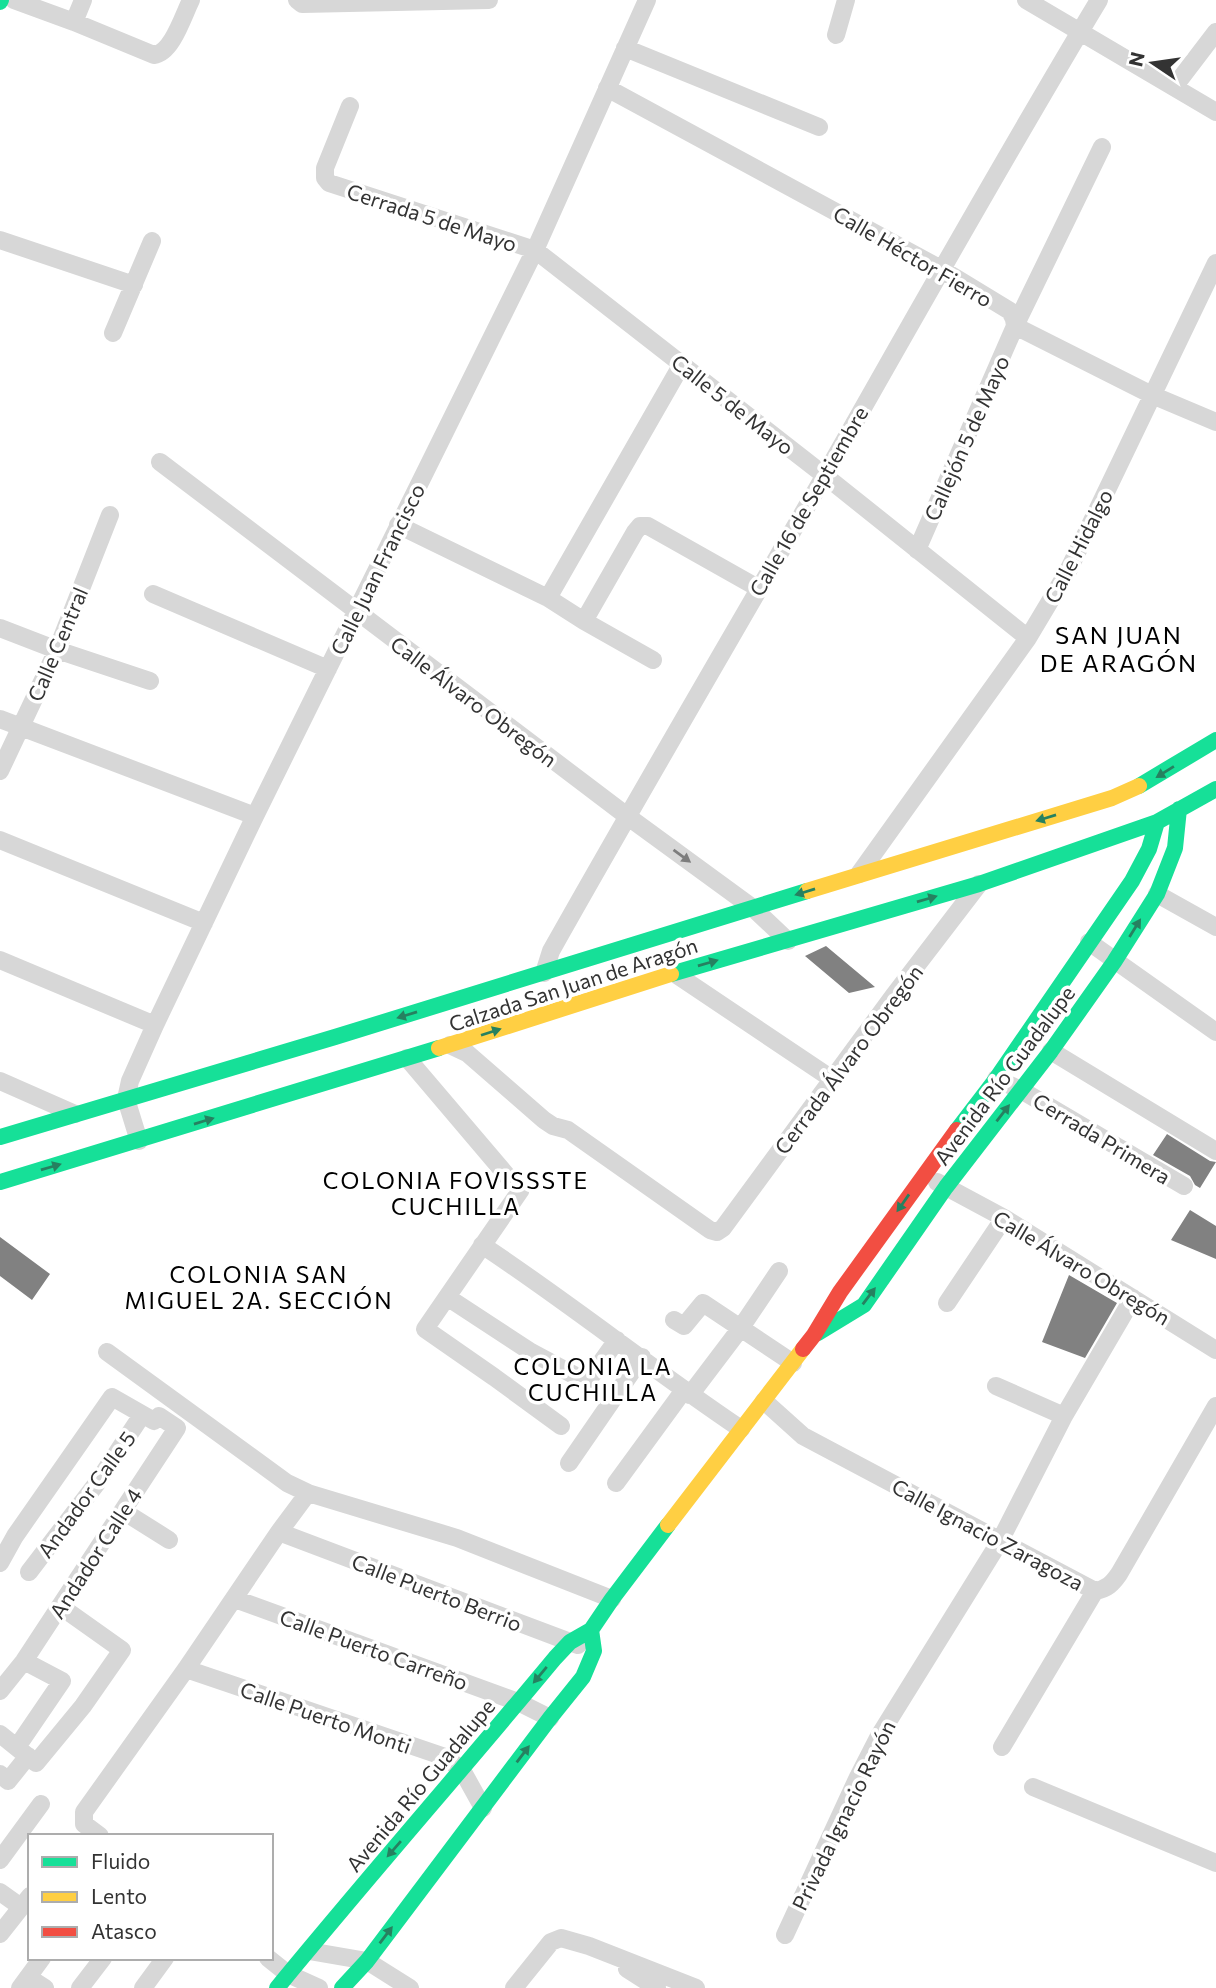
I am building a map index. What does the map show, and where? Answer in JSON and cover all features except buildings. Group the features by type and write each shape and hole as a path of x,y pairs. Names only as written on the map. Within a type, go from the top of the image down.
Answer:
{"street":[{"path":"14,0 147,53 160,54 170,45 191,0"},
{"path":"74,22 83,0"},
{"path":"298,1 302,4 489,0"},
{"name":"Calle Juan Francisco","path":"125,1099 155,1025 255,816 535,250 647,0"},
{"path":"836,36 846,0"},
{"path":"1026,0 1216,112"},
{"name":"Calle 16 de Septiembre","path":"544,973 551,951 627,816 941,269 1100,0"},
{"path":"1174,87 1216,32"},
{"path":"625,48 819,127"},
{"name":"Calle Héctor Fierro","path":"607,88 941,269 1010,311 1016,326 1152,394 1216,422"},
{"name":"Cerrada 5 de Mayo","path":"350,106 325,168 325,178 329,183 535,250"},
{"name":"Callejón 5 de Mayo","path":"917,550 1016,326 1102,147"},
{"path":"0,240 134,285"},
{"path":"113,333 152,241"},
{"name":"Calle 5 de Mayo","path":"535,250 1028,638"},
{"name":"Calle Hidalgo","path":"857,877 1028,638 1068,570 1216,264"},
{"path":"548,598 682,364"},
{"name":"Calle Álvaro Obregón","path":"160,462 627,816 753,908 788,941"},
{"name":"Calle Central","path":"0,771 57,650 110,515"},
{"path":"398,525 548,598 653,660"},
{"path":"584,621 640,526 648,526 758,589"},
{"path":"153,594 328,669"},
{"path":"0,628 150,681"},
{"path":"0,719 255,816"},
{"name":"Calzada San Juan de Aragón","path":"0,1138 1112,798 1151,780 1216,740"},
{"name":"Calzada San Juan de Aragón","path":"0,1182 450,1045 674,973 979,884 1157,821 1216,789"},
{"name":"Avenida Río Guadalupe","path":"814,1335 864,1304 946,1187 1051,1051 1114,962 1157,894 1175,848 1179,809"},
{"name":"Avenida Río Guadalupe","path":"283,1981 555,1658 570,1642 591,1630 793,1363 923,1175 996,1079 1132,881 1149,849 1157,821"},
{"path":"0,840 204,923"},
{"name":"Cerrada Álvaro Obregón","path":"450,1045 467,1053 544,1120 568,1130 710,1230 717,1232 723,1228 979,884"},
{"path":"1157,894 1216,927"},
{"path":"1089,942 1216,1032"},
{"path":"0,960 155,1025"},
{"path":"674,973 832,1079"},
{"path":"1051,1051 1216,1151"},
{"path":"407,1058 520,1191 425,1329 561,1426"},
{"name":"Cerrada Primera","path":"996,1079 1021,1090 1184,1186"},
{"path":"0,1081 75,1114"},
{"path":"125,1099 139,1141"},
{"name":"Calle Álvaro Obregón","path":"923,1175 1004,1218 1216,1350"},
{"path":"947,1303 1004,1218"},
{"path":"482,1245 741,1429"},
{"path":"616,1483 740,1329 779,1271"},
{"path":"447,1297 531,1352 587,1382 617,1340"},
{"name":"Privada Ignacio Rayón","path":"785,1935 879,1736 1000,1541 1064,1416 1133,1298"},
{"path":"674,1320 684,1326 703,1303 793,1363"},
{"path":"107,1352 287,1483 308,1493 457,1538 612,1599"},
{"path":"569,1463 642,1357"},
{"path":"996,1386 1064,1416"},
{"path":"0,1563 15,1536 112,1397 142,1415"},
{"name":"Calle Ignacio Zaragoza","path":"764,1401 803,1436 1095,1591 1103,1590 1112,1584 1119,1574 1216,1406"},
{"name":"Andador Calle 4","path":"0,1691 12,1668 60,1606 177,1429 159,1416 155,1421 142,1415"},
{"name":"Andador Calle 5","path":"29,1572 97,1483 142,1415"},
{"path":"97,1834 81,1824 308,1493"},
{"path":"123,1511 169,1540"},
{"name":"Calle Puerto Berrio","path":"279,1532 594,1651"},
{"path":"1002,1748 1095,1591"},
{"name":"Calle Puerto Carreño","path":"235,1599 518,1702 550,1718"},
{"path":"4,1778 83,1706 122,1650 60,1606"},
{"path":"342,1988 367,1961 583,1677 594,1651 591,1630"},
{"path":"12,1668 62,1681 27,1755"},
{"name":"Calle Puerto Monti","path":"186,1669 445,1757 462,1770"},
{"path":"0,1734 27,1755"},
{"path":"462,1770 483,1808"},
{"path":"1033,1787 1216,1863"},
{"path":"3,1849 41,1804"},
{"path":"0,1892 25,1908 0,1934"},
{"path":"514,1988 551,1942 561,1938 589,1945 696,1988"},
{"path":"589,1945 657,1988"},
{"path":"309,1951 367,1961 411,1988"},
{"path":"40,1960 24,1982 45,1988"},
{"path":"80,1988 101,1960"},
{"path":"143,1988 164,1960"},
{"path":"269,1960 283,1981 320,1988"}],"traffic: fast":[{"path":"1139,786 1216,740"},
{"path":"671,974 979,884 1157,822 1216,789"},
{"path":"818,1333 864,1305 946,1187 1051,1051 1114,962 1157,894 1175,848 1179,809"},
{"path":"957,1130 996,1079 1132,881 1149,849 1157,822"},
{"path":"0,1137 807,891"},
{"path":"0,1182 439,1048"},
{"path":"277,1988 555,1658 570,1642 591,1630 668,1525"},
{"path":"342,1988 367,1961 583,1677 594,1651 591,1630"}],"traffic: slow":[{"path":"807,891 1112,798 1139,786"},
{"path":"439,1048 671,974"},
{"path":"668,1525 803,1349"}],"traffic: jam":[{"path":"803,1349 840,1292 957,1130"}],"district":[{"name":"SAN JUAN DE ARAGÓN","path":"1119,648"},
{"name":"COLONIA FOVISSSTE CUCHILLA","path":"456,1193"},
{"name":"COLONIA SAN MIGUEL 2A. SECCIÓN","path":"259,1287"},
{"name":"COLONIA LA CUCHILLA","path":"593,1379"}]}
